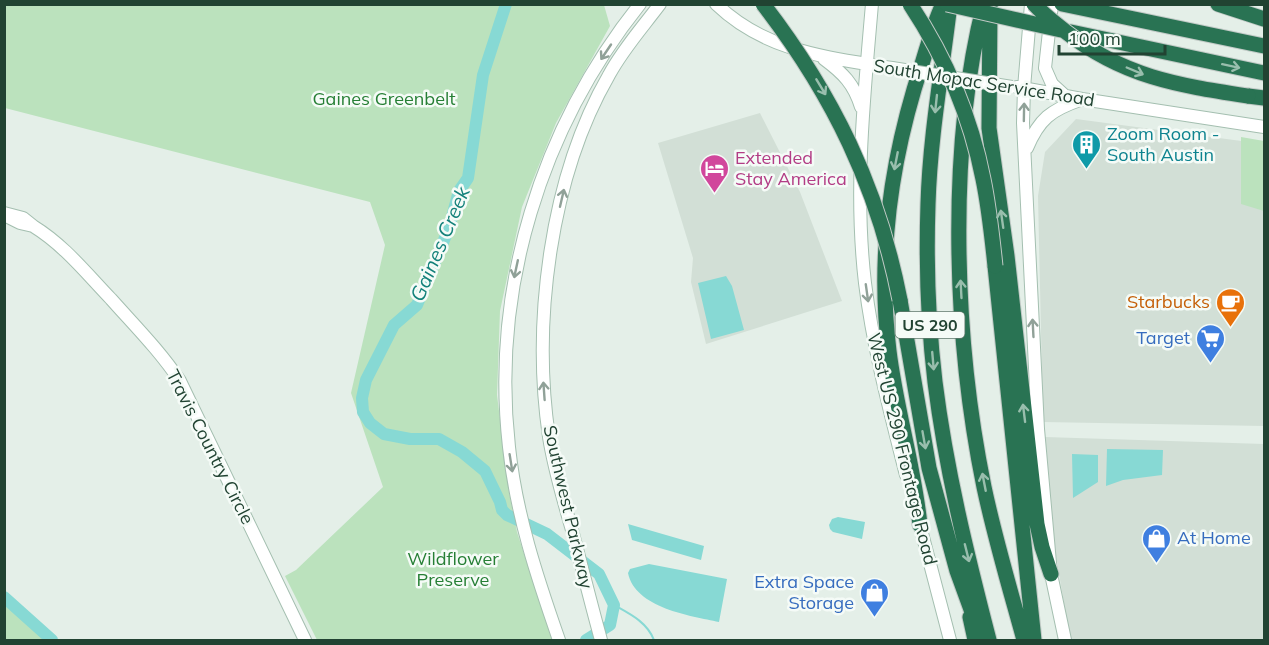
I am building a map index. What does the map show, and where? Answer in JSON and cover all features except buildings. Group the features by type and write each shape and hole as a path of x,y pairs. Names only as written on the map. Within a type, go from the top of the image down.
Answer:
{"highway":[{"path":"763,4 820,86 853,148 876,205 890,253 900,300 929,468 942,520 981,640"},
{"path":"910,4 952,82 969,125 983,177 995,266 1034,640"},
{"path":"920,525 918,500 906,448 889,351 885,297 885,244 891,187 903,128 938,14 947,4 1264,73"},
{"name":"US 290","path":"947,4 931,147 928,262 930,323 935,380 953,491 965,549 989,640"},
{"name":"US 290","path":"984,4 976,35 963,148 960,263 963,323 968,386 984,485 1024,640"},
{"path":"990,4 989,128 1007,256 1037,524 1051,574"},
{"path":"1033,4 1086,47 1115,63 1147,76 1180,85 1264,98"},
{"path":"1065,5 1264,46"},
{"path":"1220,5 1264,19"},
{"path":"968,602 975,640"}],"main road":[{"path":"559,640 538,582 516,495 509,447 506,370 509,319 515,273 546,167 564,126 599,62 640,4"},
{"path":"707,4 725,14"},
{"name":"South Mopac Service Road","path":"716,4 725,14 753,32 779,45 820,56 1264,127"},
{"name":"West US 290 Frontage Road","path":"872,4 860,184 865,283 884,392 950,640"},
{"path":"1033,4 1018,87 1026,152 1038,429 1051,574 1065,640"},
{"path":"1052,4 1045,68 1052,84 1065,96"},
{"name":"Southwest Parkway","path":"601,640 557,478 544,399 543,312 548,266 570,168 595,100 625,48 660,6"},
{"path":"820,56 848,78 863,112"},
{"path":"1026,152 1033,135 1047,116 1060,107 1082,99"},
{"name":"Travis Country Circle","path":"4,214 20,223 33,226 53,239 72,256 152,344 180,381 305,640"}],"shaded area":[{"path":"760,113 800,192 842,301 706,344 691,282 693,258 658,143"},
{"path":"1076,119 1264,144 1264,426 1043,422 1038,196 1045,152"},
{"path":"1045,437 1264,444 1264,640 1070,640 1052,531"}],"green space":[{"path":"4,5 604,5 610,26 556,123 522,207 500,311 497,395 509,492 517,532 552,640 317,640 285,576 296,570 383,487 351,393 385,245 370,202 5,108"},
{"path":"1241,137 1264,141 1264,211 1241,204"},
{"path":"4,591 46,628 56,640 5,640"}],"water":[{"path":"726,276 732,286 744,330 711,339 698,283"},
{"path":"1107,449 1163,450 1162,475 1123,480 1106,486"},
{"path":"1072,454 1098,455 1098,482 1073,498"},
{"path":"838,517 865,522 862,539 833,532 829,525 832,519"},
{"path":"628,524 704,546 701,560 632,540"},
{"path":"649,564 727,579 719,622 680,613 641,595 633,585 628,573 630,569"}],"waterway":[{"name":"Gaines Creek","path":"506,4 483,75 468,178 459,191 449,228 417,305 394,325 366,380 362,398 363,412 370,423 384,434 410,439 439,439 462,452 485,471 502,510 507,515 547,534 599,574 614,605 610,625 586,640"},
{"path":"4,597 52,640"},
{"path":"614,605 642,623 654,640"}],"place":[{"name":"Zoom Room - South Austin","path":"1086,170"},
{"name":"Extended Stay America","path":"714,194"},
{"name":"Starbucks","path":"1231,328"},
{"name":"Target","path":"1211,364"},
{"name":"At Home","path":"1156,564"},
{"name":"Extra Space Storage","path":"875,618"}],"park label":[{"name":"Gaines Greenbelt","path":"384,99"},
{"name":"Wildflower Preserve","path":"453,569"}]}
